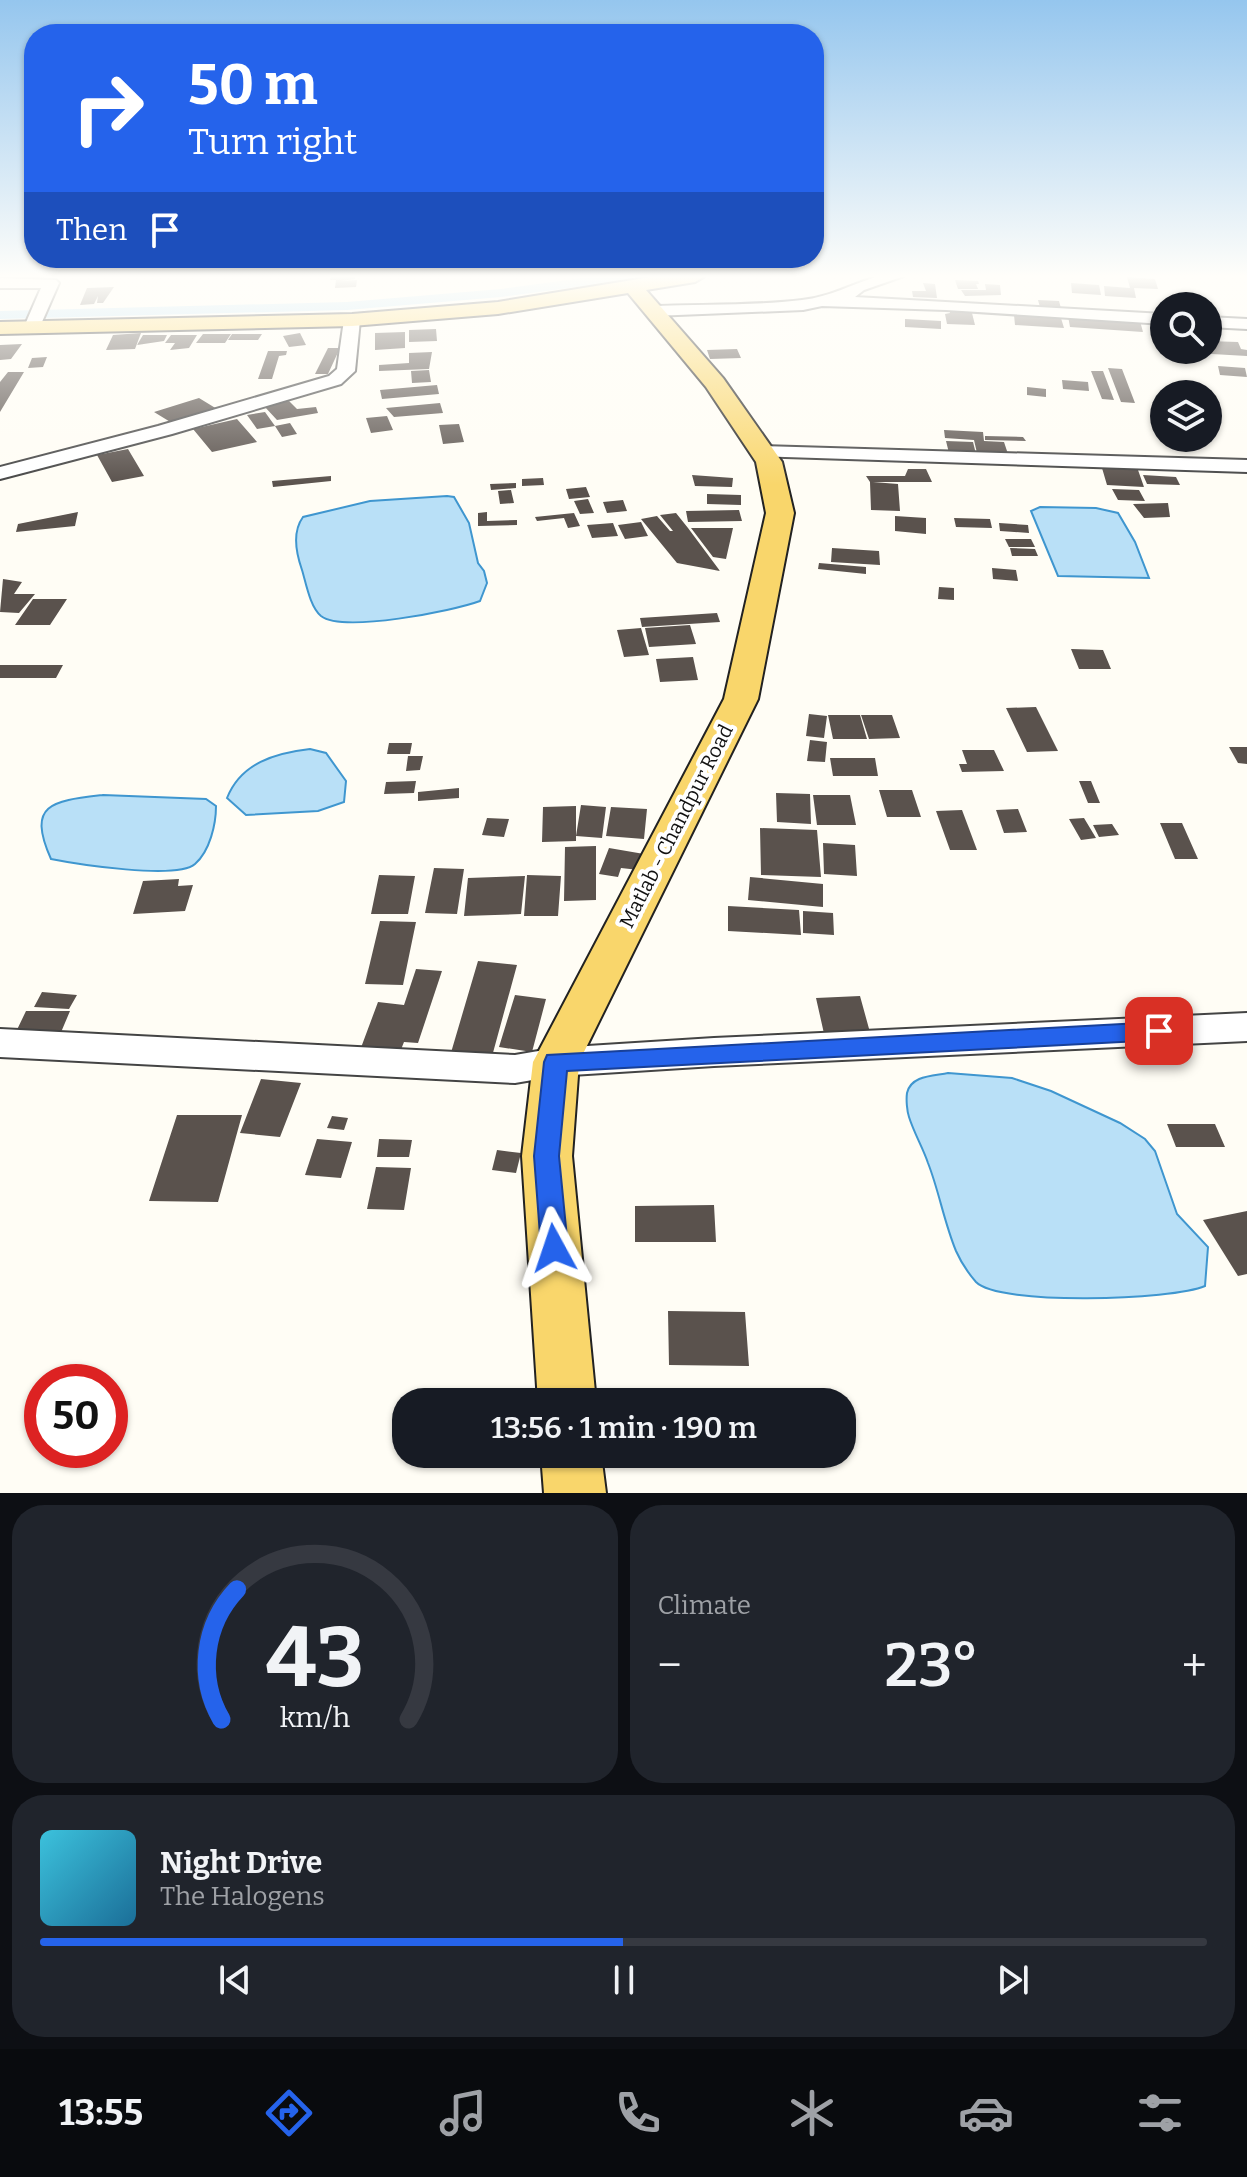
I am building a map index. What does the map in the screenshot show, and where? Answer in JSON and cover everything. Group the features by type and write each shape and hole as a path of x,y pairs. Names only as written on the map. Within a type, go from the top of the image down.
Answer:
{"main road":[{"name":"Matlab - Chandpur Road","path":"566,1388 547,1156 556,1062 741,699 780,513 769,462 715,383 683,346"},
{"path":"572,1468 575,1493"}],"street":[{"path":"0,473 165,430 335,380 346,371 349,346"},
{"path":"762,452 934,458 1155,460 1247,466"},
{"path":"0,1043 515,1069 556,1062 894,1042 1247,1027"}],"water":[{"path":"454,497 469,523 478,563 487,583 480,601 424,615 374,621 333,621 317,612 297,550 297,529 303,517 370,501"},
{"path":"1040,507 1096,508 1118,513 1135,542 1149,578 1058,576 1031,511"},
{"path":"310,749 326,753 346,781 344,802 318,811 246,815 227,798 233,786 250,768 284,753"},
{"path":"103,795 206,799 216,806 213,829 205,852 195,864 168,871 51,859 42,826 43,816 49,808 70,800"},
{"path":"948,1073 1012,1078 1051,1091 1120,1123 1145,1139 1155,1151 1177,1214 1208,1247 1205,1286 1159,1295 1050,1298 991,1290 976,1282 956,1251 932,1174 907,1109 907,1093 913,1083 924,1077"}],"building":[{"path":"0,346 21,346 11,359 0,360"},
{"path":"108,346 136,346 135,349 106,350"},
{"path":"173,346 190,346 189,348 170,350"},
{"path":"375,346 405,346 405,348 375,350"},
{"path":"1222,346 1240,346 1247,350 1247,356 1222,355"},
{"path":"328,348 340,348 328,374 315,374"},
{"path":"737,349 741,358 710,359 707,350"},
{"path":"268,351 287,351 286,355 279,356 272,379 258,379"},
{"path":"432,352 429,369 379,371 379,365 409,363 409,353"},
{"path":"47,357 43,367 28,368 32,358"},
{"path":"1218,366 1245,368 1247,377 1220,375"},
{"path":"1108,368 1122,369 1135,403 1121,402"},
{"path":"429,370 431,382 412,383 411,371"},
{"path":"1091,371 1103,371 1114,400 1102,399"},
{"path":"8,372 24,372 0,412 0,382"},
{"path":"1062,380 1088,382 1089,391 1063,389"},
{"path":"437,385 439,394 382,399 380,390"},
{"path":"1027,387 1046,389 1046,397 1027,395"},
{"path":"199,398 217,409 172,423 154,412"},
{"path":"289,401 297,409 316,407 318,413 277,420 264,406"},
{"path":"440,403 443,413 394,417 386,408"},
{"path":"265,412 275,426 257,429 247,415"},
{"path":"387,416 393,430 371,433 366,418"},
{"path":"237,419 257,442 212,452 193,429"},
{"path":"290,423 297,434 282,437 275,426"},
{"path":"459,424 464,442 443,444 439,425"},
{"path":"944,430 983,432 984,441 1004,442 1008,454 977,453 974,440 945,438"},
{"path":"985,436 1023,437 1026,441 985,440"},
{"path":"946,441 973,442 976,454 949,453"},
{"path":"128,449 144,476 112,482 97,455"},
{"path":"1102,468 1138,470 1144,487 1107,485"},
{"path":"908,469 926,469 932,482 873,482 898,484 900,511 871,510 870,482 866,476 905,476"},
{"path":"692,475 733,478 732,487 695,486"},
{"path":"1143,475 1176,477 1180,485 1147,484"},
{"path":"331,476 331,481 273,487 272,481"},
{"path":"543,478 544,485 522,486 522,479"},
{"path":"516,483 516,488 491,490 490,484"},
{"path":"586,487 590,497 569,499 566,489"},
{"path":"1112,489 1139,490 1145,501 1118,500"},
{"path":"511,490 514,503 500,504 498,491"},
{"path":"707,494 741,495 741,505 707,504"},
{"path":"588,499 594,513 580,514 574,501"},
{"path":"623,500 627,511 607,513 603,502"},
{"path":"1168,503 1170,517 1144,518 1133,504"},
{"path":"739,510 742,521 688,522 686,511"},
{"path":"78,512 75,526 16,532 18,524"},
{"path":"487,512 487,521 517,520 517,525 478,526 478,513"},
{"path":"574,513 580,526 568,528 564,518 537,521 535,517"},
{"path":"676,513 720,571 677,563 641,519 657,516 673,531 660,515"},
{"path":"895,516 926,518 926,534 895,531"},
{"path":"954,518 990,519 992,528 956,527"},
{"path":"641,522 648,536 625,539 618,525"},
{"path":"613,523 618,536 592,538 587,525"},
{"path":"999,523 1028,525 1029,533 1000,531"},
{"path":"691,528 733,528 726,559 713,557"},
{"path":"1005,539 1031,539 1035,547 1009,547"},
{"path":"832,548 879,551 880,565 831,562"},
{"path":"1010,548 1035,549 1038,556 1012,556"},
{"path":"819,563 866,567 866,574 818,569"},
{"path":"992,568 1016,570 1018,581 993,579"},
{"path":"3,579 22,582 14,594 35,594 19,613 0,612"},
{"path":"939,587 954,588 954,600 938,599"},
{"path":"33,599 67,599 50,625 15,625"},
{"path":"717,613 720,622 642,627 640,618"},
{"path":"690,625 696,644 649,647 645,628"},
{"path":"641,628 649,655 624,657 617,630"},
{"path":"1071,649 1103,650 1111,669 1079,669"},
{"path":"693,657 698,680 660,682 656,659"},
{"path":"0,665 63,665 56,678 0,678"},
{"path":"1036,707 1058,751 1027,752 1006,708"},
{"path":"809,714 827,716 824,738 806,736"},
{"path":"828,715 860,715 867,739 833,739"},
{"path":"861,715 892,715 900,738 869,739"},
{"path":"810,740 827,742 825,762 807,761"},
{"path":"389,743 412,743 410,754 387,754"},
{"path":"1229,747 1247,747 1247,764 1238,763"},
{"path":"962,750 994,750 1004,771 962,772 959,764 967,764"},
{"path":"408,756 423,756 420,770 406,771"},
{"path":"830,758 875,758 878,776 833,776"},
{"path":"416,781 414,793 384,794 386,782"},
{"path":"1079,781 1091,781 1100,803 1088,803"},
{"path":"459,788 459,798 418,801 418,792"},
{"path":"879,790 912,790 921,817 887,817"},
{"path":"776,793 810,794 811,824 777,822"},
{"path":"813,795 850,795 856,825 817,825"},
{"path":"581,805 606,807 602,838 576,836"},
{"path":"576,806 576,841 542,842 543,807"},
{"path":"611,807 647,809 644,839 606,836"},
{"path":"1018,809 1027,832 1004,833 996,810"},
{"path":"962,810 977,850 950,850 936,811"},
{"path":"487,818 509,819 504,837 482,835"},
{"path":"1084,818 1096,838 1081,840 1069,819"},
{"path":"1160,823 1182,823 1198,859 1175,859"},
{"path":"1112,824 1119,835 1099,837 1093,825"},
{"path":"760,828 817,830 821,877 761,875"},
{"path":"823,843 855,845 857,876 824,874"},
{"path":"596,846 596,900 564,901 565,847"},
{"path":"609,848 644,854 639,870 621,868 618,877 599,874"},
{"path":"434,868 464,869 457,914 425,913"},
{"path":"379,875 415,876 408,914 371,914"},
{"path":"527,875 561,876 558,916 524,916"},
{"path":"525,876 521,914 464,916 468,878"},
{"path":"750,877 823,884 823,907 748,900"},
{"path":"179,879 178,886 193,885 185,911 133,914 143,881"},
{"path":"728,906 799,910 801,935 728,931"},
{"path":"803,911 833,913 834,935 803,933"},
{"path":"380,921 416,922 403,985 365,984"},
{"path":"478,961 517,965 491,1060 450,1056"},
{"path":"416,969 442,971 418,1043 404,1042 398,1057 359,1053 378,1002 404,1005"},
{"path":"42,992 77,995 69,1009 34,1007"},
{"path":"515,995 546,999 532,1052 499,1047"},
{"path":"860,996 871,1036 825,1038 816,998"},
{"path":"26,1011 70,1011 59,1037 14,1036"},
{"path":"261,1079 301,1083 280,1137 240,1133"},
{"path":"177,1115 242,1115 218,1202 149,1201"},
{"path":"332,1116 348,1118 344,1130 327,1128"},
{"path":"1167,1124 1215,1124 1225,1147 1176,1147"},
{"path":"317,1139 352,1142 341,1178 305,1175"},
{"path":"379,1139 412,1140 409,1157 377,1157"},
{"path":"497,1150 521,1153 516,1173 492,1170"},
{"path":"376,1167 411,1168 404,1210 367,1209"},
{"path":"714,1205 716,1242 635,1242 635,1206"},
{"path":"1247,1211 1247,1274 1238,1276 1203,1220"},
{"path":"668,1311 745,1312 749,1366 669,1365"}],"route":[{"path":"554,1248 547,1156 556,1062 894,1042 1159,1031"}]}
